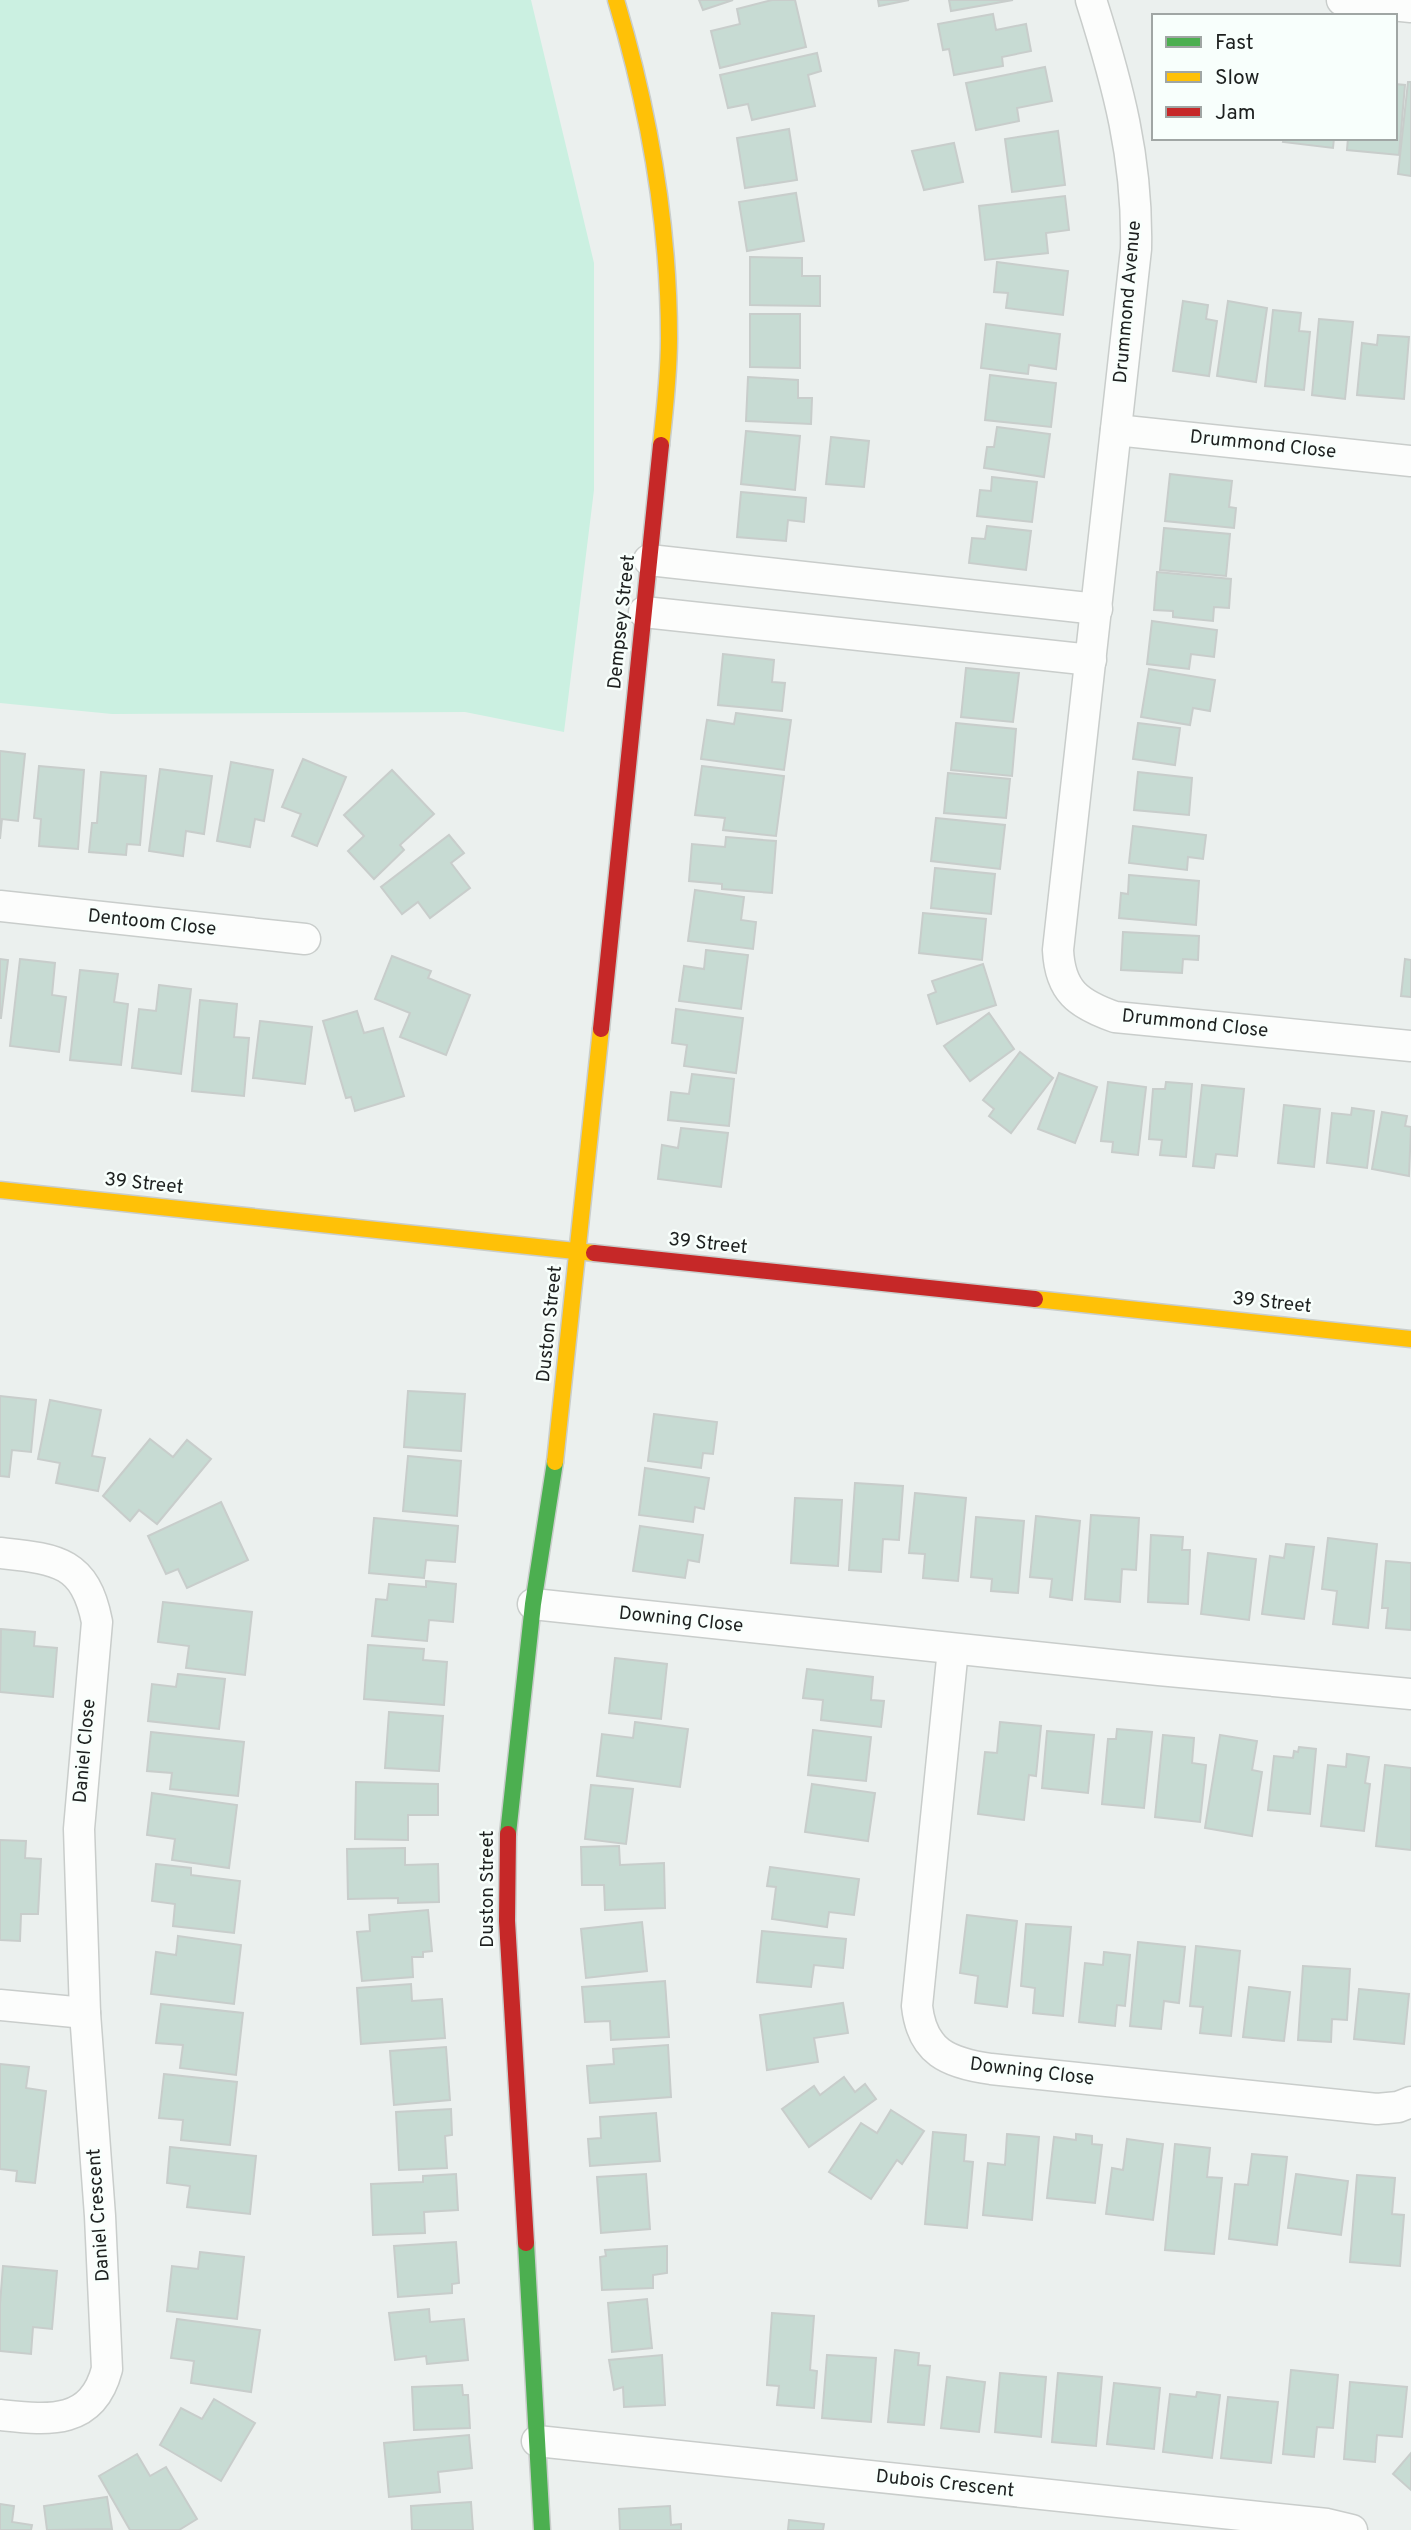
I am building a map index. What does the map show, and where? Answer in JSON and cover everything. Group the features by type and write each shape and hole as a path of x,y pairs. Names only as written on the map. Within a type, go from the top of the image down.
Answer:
{"street":[{"name":"Dempsey Street","path":"579,1252 664,416 669,338 658,194 644,108 630,44 616,0"},
{"name":"Drummond Avenue","path":"1091,0 1121,103 1131,151 1137,204 1132,294 1091,660"},
{"path":"1342,0 1411,7"},
{"name":"Drummond Close","path":"1116,430 1411,461"},
{"path":"649,560 1097,609"},
{"path":"644,612 1091,660"},
{"name":"Drummond Close","path":"1091,660 1058,950 1063,982 1092,1009 1115,1017 1411,1046"},
{"name":"Dentoom Close","path":"0,906 304,939"},
{"name":"39 Street","path":"0,1190 1411,1339"},
{"name":"Duston Street","path":"542,2530 507,1921 507,1848 533,1604 560,1433 579,1252"},
{"name":"Daniel Close","path":"0,1553 39,1558 65,1566 78,1575 87,1589 97,1622 81,1781 79,1829 85,2013"},
{"name":"Downing Close","path":"533,1604 1411,1694"},
{"name":"Downing Close","path":"953,1649 916,2006 923,2035 931,2046 967,2066 991,2069 1377,2109 1398,2107 1411,2102"},
{"path":"0,2005 85,2013"},
{"name":"Daniel Crescent","path":"0,2415 35,2419 73,2414 96,2398 107,2369 100,2216 85,2013"},
{"name":"Dubois Crescent","path":"537,2441 1313,2522 1352,2530"}],"green space":[{"path":"0,0 531,0 594,263 594,490 564,732 465,712 112,714 0,703"}],"building":[{"path":"699,0 733,0 703,10"},
{"path":"772,0 795,0 806,47 720,68 711,31 740,24 737,9"},
{"path":"878,0 909,0 879,6"},
{"path":"949,0 1013,0 951,11"},
{"path":"993,14 996,30 1026,24 1031,51 1002,57 1003,66 954,75 949,49 943,50 938,24"},
{"path":"817,53 821,71 808,75 815,106 752,120 748,104 728,108 720,75"},
{"path":"1045,67 1052,101 1017,108 1019,121 976,130 966,83"},
{"path":"1408,82 1411,82 1411,176 1398,174"},
{"path":"1397,84 1405,85 1399,155 1347,150 1348,140 1397,140"},
{"path":"789,129 797,180 745,188 737,138"},
{"path":"1058,131 1065,185 1012,192 1005,139"},
{"path":"1284,140 1334,140 1333,148"},
{"path":"954,143 963,182 924,190 912,151"},
{"path":"796,193 804,241 747,251 739,202"},
{"path":"1065,196 1069,230 1046,233 1048,253 985,260 979,206"},
{"path":"750,257 802,258 802,276 820,276 820,306 750,305"},
{"path":"997,262 1068,271 1063,315 1006,308 1008,293 994,292"},
{"path":"1183,301 1208,305 1206,319 1217,321 1209,376 1173,371"},
{"path":"1228,301 1267,308 1256,382 1217,376"},
{"path":"1273,310 1301,313 1299,331 1310,332 1304,390 1265,386"},
{"path":"750,314 800,314 800,368 750,367"},
{"path":"1319,319 1353,322 1345,399 1312,395"},
{"path":"986,324 1060,334 1056,369 1029,365 1028,374 981,368"},
{"path":"1378,335 1409,337 1404,399 1357,395 1362,343 1377,345"},
{"path":"990,375 1056,383 1051,427 985,420"},
{"path":"748,377 798,380 798,398 812,398 811,424 746,421"},
{"path":"997,427 1050,434 1044,477 984,468 987,447 994,447"},
{"path":"746,431 800,436 795,490 741,484"},
{"path":"831,437 869,441 864,487 826,484"},
{"path":"1170,474 1232,481 1229,507 1236,508 1234,528 1165,521"},
{"path":"992,477 1037,482 1032,522 977,516 980,490 991,491"},
{"path":"741,492 806,498 804,522 788,520 786,541 737,537"},
{"path":"987,526 1031,531 1026,570 969,563 972,538 985,539"},
{"path":"1164,528 1230,534 1226,576 1160,570"},
{"path":"1157,572 1231,579 1229,608 1214,607 1213,621 1173,617 1173,611 1154,610"},
{"path":"1152,621 1217,630 1214,657 1191,654 1189,669 1147,664"},
{"path":"723,654 774,660 772,682 785,683 782,711 718,705"},
{"path":"966,668 1019,673 1013,722 961,717"},
{"path":"1149,669 1215,680 1210,711 1193,708 1190,725 1141,717"},
{"path":"736,713 791,720 784,770 701,759 707,720 734,724"},
{"path":"956,723 1016,729 1012,776 951,770"},
{"path":"1138,723 1180,728 1175,765 1133,759"},
{"path":"0,751 25,754 18,821 2,819 0,839"},
{"path":"303,759 346,777 317,846 292,836 301,814 282,807"},
{"path":"231,762 273,770 264,821 255,819 250,847 217,841"},
{"path":"39,766 84,770 78,849 39,846 41,819 34,818"},
{"path":"702,766 784,776 776,836 723,830 725,818 695,815"},
{"path":"160,769 212,776 204,834 186,831 183,856 149,851"},
{"path":"392,770 434,814 400,845 404,850 374,879 348,851 364,836 344,815"},
{"path":"101,772 146,776 140,845 127,844 126,855 89,852 92,823 97,823"},
{"path":"1138,772 1192,778 1189,815 1134,810"},
{"path":"948,773 1010,779 1006,818 944,813"},
{"path":"936,818 1005,825 1000,869 931,861"},
{"path":"1133,826 1206,835 1203,859 1188,857 1187,870 1129,863"},
{"path":"449,835 464,853 451,863 470,888 430,918 418,902 402,914 381,887"},
{"path":"726,837 776,841 772,893 722,889 722,884 689,881 692,844 725,847"},
{"path":"935,868 995,874 991,914 931,908"},
{"path":"1129,875 1199,881 1196,925 1119,918 1121,893 1128,894"},
{"path":"695,890 744,897 741,920 756,922 753,949 688,941"},
{"path":"923,913 986,919 982,960 919,953"},
{"path":"1123,932 1199,936 1198,960 1183,959 1182,973 1121,970"},
{"path":"706,950 748,955 741,1009 679,1001 684,966 704,969"},
{"path":"392,956 431,971 428,978 470,995 446,1055 400,1037 410,1013 375,999"},
{"path":"0,959 8,960 1,1018 0,1018"},
{"path":"20,959 55,963 52,995 66,997 59,1052 10,1046"},
{"path":"1405,959 1411,960 1411,997 1401,996"},
{"path":"983,964 996,1005 937,1024 928,995 936,992 932,981"},
{"path":"80,970 118,974 114,1002 128,1004 121,1065 70,1060"},
{"path":"159,985 191,989 181,1074 132,1068 139,1009 156,1011"},
{"path":"200,1000 237,1004 234,1037 249,1038 244,1096 192,1091"},
{"path":"676,1009 743,1018 736,1073 684,1066 687,1045 672,1043"},
{"path":"357,1011 364,1033 383,1028 404,1096 355,1111 351,1097 346,1098 323,1021"},
{"path":"989,1013 1014,1049 970,1081 944,1046"},
{"path":"260,1021 312,1027 305,1084 253,1078"},
{"path":"1020,1052 1053,1078 1011,1133 989,1116 994,1109 983,1100"},
{"path":"1059,1073 1097,1087 1075,1143 1038,1129"},
{"path":"692,1074 734,1079 729,1126 668,1120 671,1092 689,1094"},
{"path":"1108,1082 1146,1087 1138,1155 1112,1152 1113,1142 1101,1141"},
{"path":"1166,1082 1192,1084 1186,1157 1160,1155 1162,1140 1149,1139 1153,1089 1165,1089"},
{"path":"1202,1085 1244,1089 1237,1156 1216,1154 1214,1168 1193,1166"},
{"path":"1284,1105 1320,1109 1314,1167 1278,1163"},
{"path":"1352,1108 1374,1111 1367,1168 1327,1163 1332,1113 1351,1115"},
{"path":"1382,1112 1407,1116 1405,1126 1411,1127 1409,1176 1372,1169"},
{"path":"681,1128 728,1133 721,1187 658,1179 662,1145 678,1148"},
{"path":"408,1391 465,1394 461,1451 404,1447"},
{"path":"0,1396 36,1400 31,1452 12,1450 9,1477 0,1476"},
{"path":"50,1400 101,1410 92,1456 105,1458 98,1491 56,1483 60,1463 38,1459"},
{"path":"654,1414 717,1422 713,1454 703,1453 701,1468 648,1461"},
{"path":"150,1439 173,1457 187,1440 211,1459 157,1524 139,1510 130,1521 103,1496"},
{"path":"408,1456 461,1461 457,1516 403,1511"},
{"path":"645,1468 709,1478 704,1509 695,1507 693,1522 639,1515"},
{"path":"855,1483 903,1486 899,1540 883,1539 881,1572 849,1570"},
{"path":"915,1493 966,1498 958,1581 923,1578 925,1554 909,1553"},
{"path":"795,1498 842,1500 838,1566 791,1563"},
{"path":"221,1502 248,1560 187,1588 178,1569 166,1574 148,1536"},
{"path":"1091,1515 1139,1518 1136,1570 1122,1569 1120,1602 1085,1599"},
{"path":"1036,1516 1080,1521 1072,1600 1050,1597 1052,1579 1030,1577"},
{"path":"976,1517 1024,1521 1018,1593 991,1591 992,1579 971,1577"},
{"path":"374,1518 458,1526 455,1562 426,1560 424,1578 369,1573"},
{"path":"640,1526 703,1535 699,1562 688,1560 685,1578 633,1571"},
{"path":"1151,1535 1183,1537 1182,1550 1190,1550 1188,1604 1148,1602"},
{"path":"1328,1538 1377,1544 1368,1628 1333,1624 1337,1591 1322,1589"},
{"path":"1286,1544 1314,1547 1304,1619 1262,1614 1270,1556 1284,1558"},
{"path":"1208,1553 1256,1559 1249,1620 1201,1614"},
{"path":"1386,1561 1411,1563 1411,1630 1386,1628 1388,1608 1382,1608"},
{"path":"426,1581 456,1584 453,1622 429,1620 427,1641 372,1636 376,1599 387,1600 389,1584 426,1587"},
{"path":"163,1602 252,1612 245,1675 186,1668 189,1646 158,1642"},
{"path":"1,1629 35,1632 34,1646 57,1648 53,1697 0,1692"},
{"path":"368,1645 424,1649 423,1660 447,1662 444,1705 364,1699"},
{"path":"615,1658 667,1664 661,1719 609,1713"},
{"path":"807,1669 873,1677 871,1700 884,1701 881,1727 821,1720 823,1700 803,1698"},
{"path":"178,1674 225,1679 219,1729 148,1721 152,1684 176,1687"},
{"path":"389,1712 443,1716 439,1771 385,1768"},
{"path":"635,1722 688,1729 680,1787 597,1776 602,1734 633,1738"},
{"path":"1000,1722 1041,1726 1036,1776 1029,1775 1024,1820 978,1814 985,1752 997,1753"},
{"path":"1117,1729 1152,1732 1144,1808 1102,1804 1108,1739 1116,1739"},
{"path":"813,1730 871,1737 866,1781 808,1775"},
{"path":"1047,1731 1094,1735 1088,1793 1042,1788"},
{"path":"151,1732 244,1742 238,1796 170,1789 172,1773 147,1771"},
{"path":"1163,1735 1194,1738 1192,1763 1206,1765 1200,1822 1155,1817"},
{"path":"1220,1735 1257,1741 1252,1770 1262,1772 1252,1836 1205,1828"},
{"path":"1299,1747 1316,1749 1310,1814 1268,1810 1274,1756 1293,1758 1294,1751 1298,1752"},
{"path":"1347,1754 1369,1757 1365,1783 1370,1784 1364,1831 1321,1826 1328,1765 1346,1767"},
{"path":"1385,1765 1411,1768 1411,1850 1376,1846"},
{"path":"356,1782 438,1784 438,1815 408,1815 408,1840 355,1839"},
{"path":"812,1784 875,1793 868,1841 805,1832"},
{"path":"591,1785 633,1789 626,1844 585,1839"},
{"path":"152,1793 237,1805 229,1868 172,1860 175,1839 147,1835"},
{"path":"0,1840 26,1841 25,1858 41,1859 38,1914 21,1914 20,1941 0,1940"},
{"path":"619,1846 620,1865 664,1863 665,1908 605,1910 604,1885 582,1885 581,1847"},
{"path":"405,1848 405,1865 438,1864 439,1902 398,1903 398,1898 348,1899 347,1849"},
{"path":"156,1864 191,1868 191,1875 240,1881 234,1933 173,1926 175,1904 152,1901"},
{"path":"770,1867 859,1879 854,1915 829,1912 827,1927 772,1919 776,1887 767,1886"},
{"path":"428,1910 432,1951 423,1952 423,1957 412,1957 413,1977 362,1981 357,1932 370,1931 369,1915"},
{"path":"967,1915 1017,1921 1007,2007 975,2003 978,1976 960,1973"},
{"path":"642,1922 647,1971 586,1978 581,1929"},
{"path":"1026,1924 1071,1927 1063,2016 1033,2013 1035,1988 1021,1986"},
{"path":"762,1931 846,1939 843,1968 814,1965 811,1987 757,1982"},
{"path":"178,1936 241,1945 234,2004 151,1994 156,1952 176,1955"},
{"path":"1138,1942 1185,1947 1179,2003 1164,2001 1161,2029 1130,2026"},
{"path":"1196,1946 1240,1951 1231,2036 1200,2033 1203,2007 1190,2006"},
{"path":"1104,1952 1130,1955 1125,2006 1117,2005 1115,2026 1079,2022 1085,1963 1103,1965"},
{"path":"1303,1966 1350,1969 1347,2020 1332,2019 1331,2042 1298,2040"},
{"path":"665,1981 669,2037 611,2040 610,2021 585,2022 582,1987"},
{"path":"411,1984 412,2001 442,1999 445,2038 361,2044 357,1988"},
{"path":"1249,1987 1290,1992 1284,2041 1243,2037"},
{"path":"1359,1989 1409,1994 1404,2044 1354,2039"},
{"path":"843,2003 848,2033 814,2038 818,2062 767,2070 760,2015"},
{"path":"161,2004 243,2013 236,2075 180,2068 183,2045 156,2043"},
{"path":"668,2045 671,2097 590,2103 587,2066 614,2064 613,2049"},
{"path":"446,2047 450,2100 394,2105 390,2051"},
{"path":"0,2064 29,2067 26,2088 46,2091 35,2183 16,2181 17,2171 0,2169"},
{"path":"164,2074 237,2082 230,2145 181,2140 183,2120 159,2118"},
{"path":"844,2077 855,2092 865,2084 876,2099 809,2147 782,2109 814,2086 820,2095"},
{"path":"451,2109 452,2135 445,2136 447,2168 399,2170 396,2112"},
{"path":"891,2110 924,2131 902,2164 897,2160 871,2199 829,2172 861,2123 877,2133"},
{"path":"656,2113 660,2161 590,2166 588,2139 601,2138 600,2117"},
{"path":"933,2132 966,2135 964,2161 973,2162 967,2228 925,2224"},
{"path":"1007,2134 1039,2137 1032,2220 983,2215 988,2163 1005,2165"},
{"path":"1076,2134 1092,2136 1092,2144 1102,2145 1095,2203 1047,2198 1054,2137 1076,2140"},
{"path":"1127,2139 1163,2144 1153,2220 1106,2214 1112,2168 1123,2170"},
{"path":"1175,2144 1210,2148 1207,2177 1222,2178 1214,2254 1165,2250"},
{"path":"170,2147 256,2156 250,2214 187,2207 190,2186 167,2183"},
{"path":"1252,2154 1287,2157 1277,2245 1229,2239 1235,2184 1248,2185"},
{"path":"456,2174 458,2210 424,2212 425,2233 373,2235 371,2184 423,2182 423,2176"},
{"path":"646,2174 650,2229 601,2233 597,2177"},
{"path":"1296,2174 1348,2181 1341,2235 1288,2228"},
{"path":"1357,2175 1395,2178 1392,2214 1404,2215 1400,2266 1350,2262"},
{"path":"456,2242 459,2283 452,2284 452,2293 398,2297 394,2246"},
{"path":"667,2246 667,2273 653,2275 653,2288 602,2290 600,2257 606,2256 605,2250"},
{"path":"200,2252 244,2257 237,2319 167,2311 172,2266 198,2269"},
{"path":"3,2266 57,2271 52,2329 33,2327 31,2354 0,2351"},
{"path":"647,2299 652,2348 612,2352 608,2303"},
{"path":"429,2309 430,2322 464,2319 468,2360 427,2364 426,2356 395,2360 389,2313"},
{"path":"772,2313 814,2316 810,2370 817,2371 814,2408 777,2405 779,2386 767,2385"},
{"path":"177,2319 260,2330 251,2392 191,2383 194,2361 171,2358"},
{"path":"895,2350 919,2353 918,2365 930,2366 924,2425 888,2422"},
{"path":"662,2355 665,2405 624,2407 623,2387 614,2390 609,2360"},
{"path":"827,2355 876,2358 871,2422 822,2418"},
{"path":"1291,2370 1338,2375 1333,2428 1317,2427 1314,2457 1283,2454"},
{"path":"1000,2373 1046,2377 1041,2437 995,2432"},
{"path":"1058,2373 1102,2377 1096,2446 1052,2442"},
{"path":"947,2377 985,2382 979,2432 941,2428"},
{"path":"1350,2382 1407,2387 1402,2437 1377,2435 1375,2462 1344,2459"},
{"path":"1114,2383 1160,2388 1154,2449 1107,2444"},
{"path":"462,2385 463,2395 468,2395 470,2428 414,2430 412,2387"},
{"path":"1197,2392 1220,2395 1212,2458 1163,2452 1170,2394 1196,2397"},
{"path":"1228,2397 1278,2402 1271,2463 1221,2458"},
{"path":"214,2399 255,2423 221,2481 160,2445 181,2408 202,2419"},
{"path":"469,2435 472,2468 438,2472 440,2492 389,2497 384,2443"},
{"path":"1411,2453 1411,2490 1393,2474"},
{"path":"137,2454 150,2476 166,2467 197,2519 179,2530 130,2530 99,2476"},
{"path":"107,2497 112,2529 47,2530 44,2506"},
{"path":"471,2502 473,2530 412,2530 411,2506"},
{"path":"0,2504 14,2506 12,2522 32,2525 31,2530 0,2530"},
{"path":"670,2506 671,2525 681,2524 681,2530 620,2530 619,2509"},
{"path":"789,2520 824,2524 823,2530 788,2530"}],"traffic: fast":[{"path":"508,1834 533,1604 555,1462"},
{"path":"526,2243 542,2530"}],"traffic: slow":[{"path":"616,0 638,83 661,210 668,295 669,351 661,445"},
{"path":"555,1462 601,1029"},
{"path":"0,1190 594,1253"},
{"path":"1035,1299 1411,1339"}],"traffic: jam":[{"path":"601,1029 661,445"},
{"path":"594,1253 1035,1299"},
{"path":"508,1834 507,1921 526,2243"}]}
